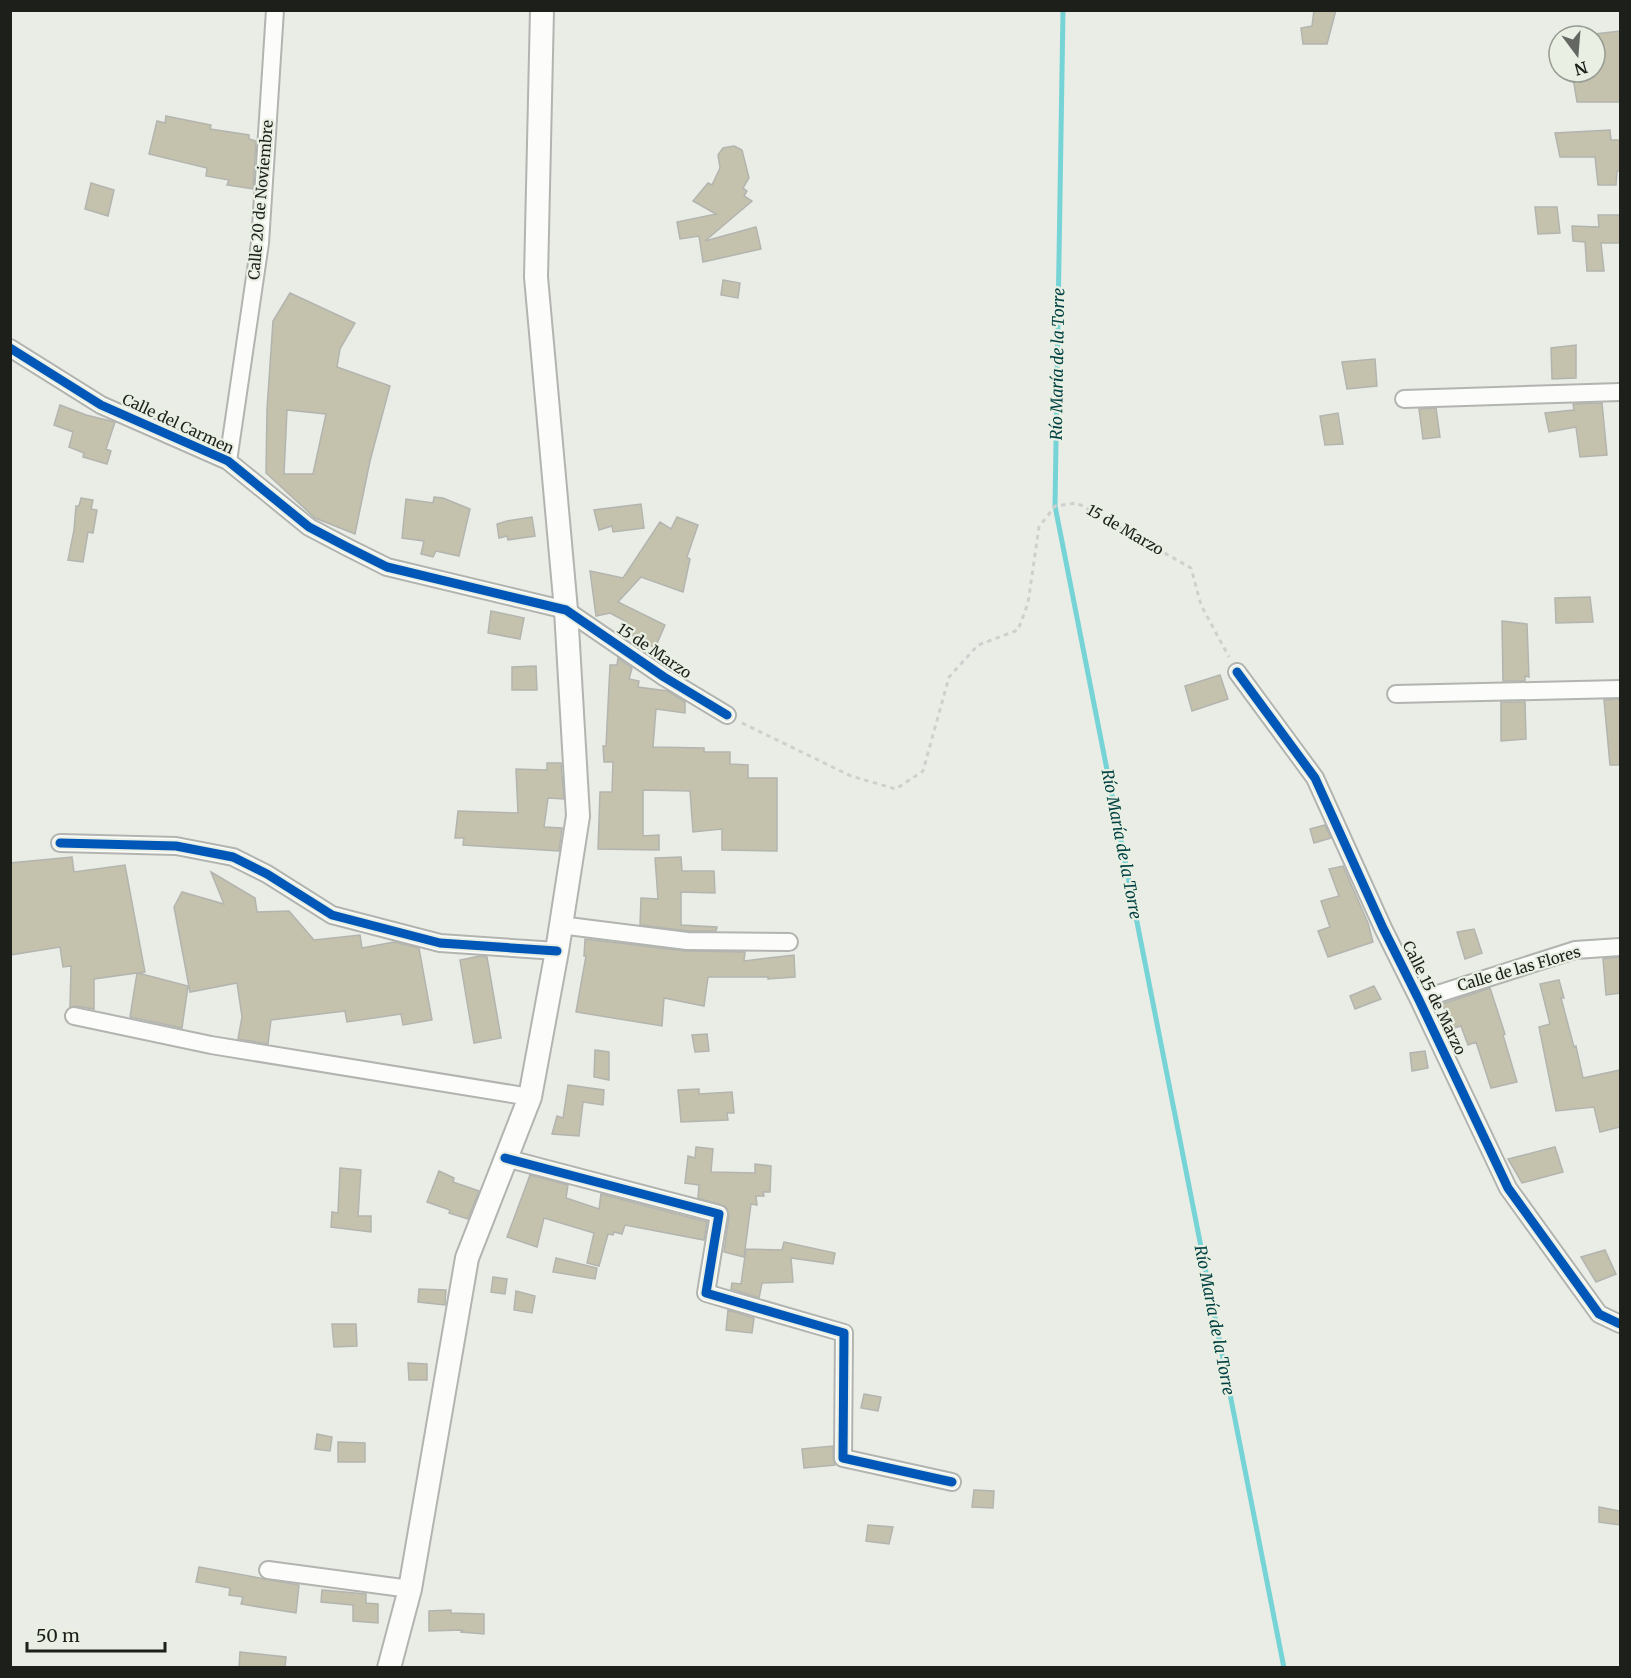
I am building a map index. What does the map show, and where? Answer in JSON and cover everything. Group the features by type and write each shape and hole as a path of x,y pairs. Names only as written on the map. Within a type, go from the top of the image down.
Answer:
{"main road":[{"path":"389,1668 410,1589 466,1258 530,1096 557,951 578,816 566,610 536,277 542,10"}],"street":[{"name":"Calle 20 de Noviembre","path":"228,461 260,243 275,10"},
{"name":"Calle del Carmen","path":"10,348 101,405 228,461 309,527 387,567 566,610"},
{"path":"1404,399 1620,392"},
{"name":"15 de Marzo","path":"566,610 663,676 726,715"},
{"name":"Calle 15 de Marzo","path":"1237,672 1315,777 1383,928 1508,1188 1599,1314 1620,1324"},
{"path":"1396,694 1620,689"},
{"path":"60,843 176,846 233,857 267,874 332,915 440,943 557,951"},
{"path":"560,925 687,941 789,942"},
{"name":"Calle de las Flores","path":"1419,1000 1575,950 1620,947"},
{"path":"74,1016 211,1045 530,1096"},
{"path":"506,1158 719,1214 706,1293 844,1333 843,1458 952,1482"},
{"path":"268,1570 410,1589"}],"building":[{"path":"1314,10 1336,10 1327,44 1303,44 1301,28 1312,26"},
{"path":"1620,31 1620,102 1577,102 1574,84 1607,84 1607,33"},
{"path":"166,116 211,125 210,129 249,135 249,139 256,141 253,189 227,185 229,180 206,176 207,168 149,154 157,121 165,123"},
{"path":"1610,130 1611,140 1620,140 1620,171 1617,171 1616,185 1598,185 1595,157 1560,157 1555,133"},
{"path":"734,146 742,150 749,178 743,188 747,191 744,196 752,201 705,241 756,227 761,249 703,262 699,236 680,239 677,222 716,214 693,201 708,183 712,185 720,168 718,155 723,148"},
{"path":"91,183 114,190 108,216 85,209"},
{"path":"1535,207 1557,207 1560,233 1538,234"},
{"path":"1598,215 1620,215 1620,243 1601,243 1604,271 1587,271 1585,242 1573,241 1572,226 1599,227"},
{"path":"723,280 740,283 738,298 721,295"},
{"path":"290,293 355,323 340,349 337,367 390,386 370,461 355,534 315,518 266,473 267,409 273,321","holes":["287,410 326,414 313,474 284,474"]},
{"path":"1576,345 1576,378 1552,379 1551,348"},
{"path":"1375,359 1377,386 1347,389 1342,362"},
{"path":"1602,403 1607,455 1580,457 1576,427 1549,432 1545,413 1574,410 1573,404"},
{"path":"60,405 86,415 115,422 106,449 111,451 107,464 83,457 84,453 69,447 73,432 54,425"},
{"path":"1436,408 1440,437 1423,439 1419,409"},
{"path":"1338,413 1343,444 1325,445 1320,416"},
{"path":"434,497 443,498 470,509 459,556 436,551 433,557 421,554 424,541 402,538 406,499 433,503"},
{"path":"81,498 93,500 91,509 97,510 93,533 88,532 83,562 68,560 76,506 79,506"},
{"path":"641,504 644,528 613,532 612,526 599,530 594,510"},
{"path":"532,517 535,536 508,540 507,536 499,538 497,524"},
{"path":"677,517 698,525 687,557 690,559 683,592 641,577 618,602 665,625 655,648 623,631 627,622 610,613 596,616 590,571 623,578 660,522 671,529"},
{"path":"1590,597 1593,622 1556,623 1555,598"},
{"path":"491,611 524,618 520,639 488,633"},
{"path":"1502,621 1527,624 1529,677 1525,676 1525,681 1503,681"},
{"path":"618,658 632,668 629,679 639,681 638,687 668,691 685,702 685,713 656,709 653,747 704,748 704,752 730,752 730,764 748,765 748,778 777,778 777,851 722,850 722,829 693,832 690,791 643,790 643,836 659,835 659,850 598,849 600,792 612,792 613,762 604,762 603,746 606,746 610,665 617,665"},
{"path":"536,666 537,690 512,690 512,667"},
{"path":"1220,675 1228,699 1192,711 1185,686"},
{"path":"1620,699 1620,765 1610,765 1604,700"},
{"path":"1501,702 1525,702 1526,739 1501,741"},
{"path":"547,763 561,763 564,799 548,798 544,827 562,828 559,851 463,845 464,838 455,838 458,811 518,813 516,769 547,770"},
{"path":"1325,825 1331,838 1314,843 1310,829"},
{"path":"72,857 74,872 125,865 145,972 138,973 188,986 182,1028 130,1017 137,973 94,979 94,1009 70,1007 71,966 63,967 60,947 10,955 10,863"},
{"path":"681,857 682,871 714,871 715,893 681,892 681,925 717,927 716,931 688,931 640,925 641,898 658,899 655,858"},
{"path":"1343,866 1368,923 1373,942 1328,957 1318,931 1330,927 1321,901 1339,896 1329,869"},
{"path":"211,872 255,898 257,912 289,911 314,940 360,935 362,948 394,942 419,948 432,1020 403,1025 401,1014 347,1022 345,1011 271,1020 268,1044 238,1039 242,1017 237,983 190,992 174,907 182,892 224,904"},
{"path":"1474,929 1482,953 1465,959 1457,932"},
{"path":"585,939 686,951 745,952 744,961 794,955 795,977 768,979 768,977 708,977 704,1006 664,998 662,1026 576,1012 586,956 584,956"},
{"path":"487,957 501,1038 474,1043 460,960"},
{"path":"1620,957 1620,993 1606,995 1603,959"},
{"path":"1559,980 1564,998 1561,998 1583,1078 1620,1070 1620,1127 1600,1132 1594,1107 1556,1111 1539,1027 1550,1024 1540,984"},
{"path":"1374,986 1381,999 1355,1009 1350,996"},
{"path":"1490,988 1517,1082 1491,1088 1476,1042 1468,1045 1461,1026 1454,1028 1442,1004"},
{"path":"707,1034 709,1051 695,1052 692,1035"},
{"path":"595,1050 609,1052 609,1080 594,1077"},
{"path":"1425,1051 1428,1068 1412,1071 1410,1053"},
{"path":"568,1085 604,1090 603,1105 583,1102 579,1136 552,1134 557,1116 563,1118"},
{"path":"699,1089 699,1094 732,1092 734,1113 727,1113 728,1120 681,1122 678,1090"},
{"path":"696,1147 713,1149 711,1172 755,1173 755,1164 771,1166 770,1192 763,1192 764,1196 756,1196 757,1205 751,1204 744,1257 724,1252 729,1216 726,1207 698,1198 699,1185 685,1183 688,1156 695,1158"},
{"path":"1555,1147 1563,1172 1522,1183 1508,1159"},
{"path":"340,1168 361,1170 358,1216 371,1216 371,1232 331,1227 332,1212 338,1213"},
{"path":"439,1171 454,1178 453,1182 479,1191 468,1219 427,1202"},
{"path":"530,1175 568,1185 566,1198 599,1209 601,1194 707,1222 704,1240 625,1225 622,1234 614,1232 613,1235 608,1234 599,1266 587,1263 594,1233 544,1218 537,1247 507,1237"},
{"path":"784,1242 835,1253 833,1264 791,1258 793,1282 762,1283 759,1298 731,1289 732,1283 741,1284 746,1249 782,1250"},
{"path":"1605,1250 1616,1274 1596,1282 1581,1257"},
{"path":"556,1258 597,1268 595,1279 553,1272"},
{"path":"493,1277 507,1279 505,1294 491,1292"},
{"path":"419,1289 446,1290 445,1305 418,1302"},
{"path":"516,1291 535,1296 532,1313 514,1310"},
{"path":"728,1310 754,1318 752,1333 726,1330"},
{"path":"332,1324 356,1324 357,1346 334,1347"},
{"path":"408,1363 427,1364 427,1380 409,1380"},
{"path":"864,1394 881,1397 878,1411 861,1408"},
{"path":"317,1434 332,1437 330,1451 315,1449"},
{"path":"338,1442 365,1443 365,1462 338,1462"},
{"path":"833,1446 835,1465 804,1468 802,1449"},
{"path":"974,1490 994,1491 993,1508 972,1507"},
{"path":"1599,1507 1620,1511 1620,1525 1599,1522"},
{"path":"868,1525 893,1527 889,1544 866,1541"},
{"path":"199,1567 299,1585 296,1613 241,1604 243,1597 229,1595 230,1588 196,1582"},
{"path":"322,1590 366,1594 366,1603 378,1604 378,1623 353,1621 353,1605 321,1602"},
{"path":"451,1610 451,1613 484,1614 484,1634 461,1632 462,1630 429,1631 429,1611"},
{"path":"240,1652 286,1657 285,1668 239,1668"}],"waterway":[{"name":"Río María de la Torre","path":"1063,10 1055,506 1284,1668"}],"cycle path":[{"path":"10,348 101,405 228,461 309,527 347,547 387,567 566,610 664,677 727,715"},
{"path":"1237,672 1315,778 1383,928 1508,1188 1599,1314 1620,1324"},
{"path":"60,843 176,846 233,857 267,874 332,915 440,943 557,951"},
{"path":"505,1158 719,1214 706,1293 844,1333 843,1458 952,1482"}]}
